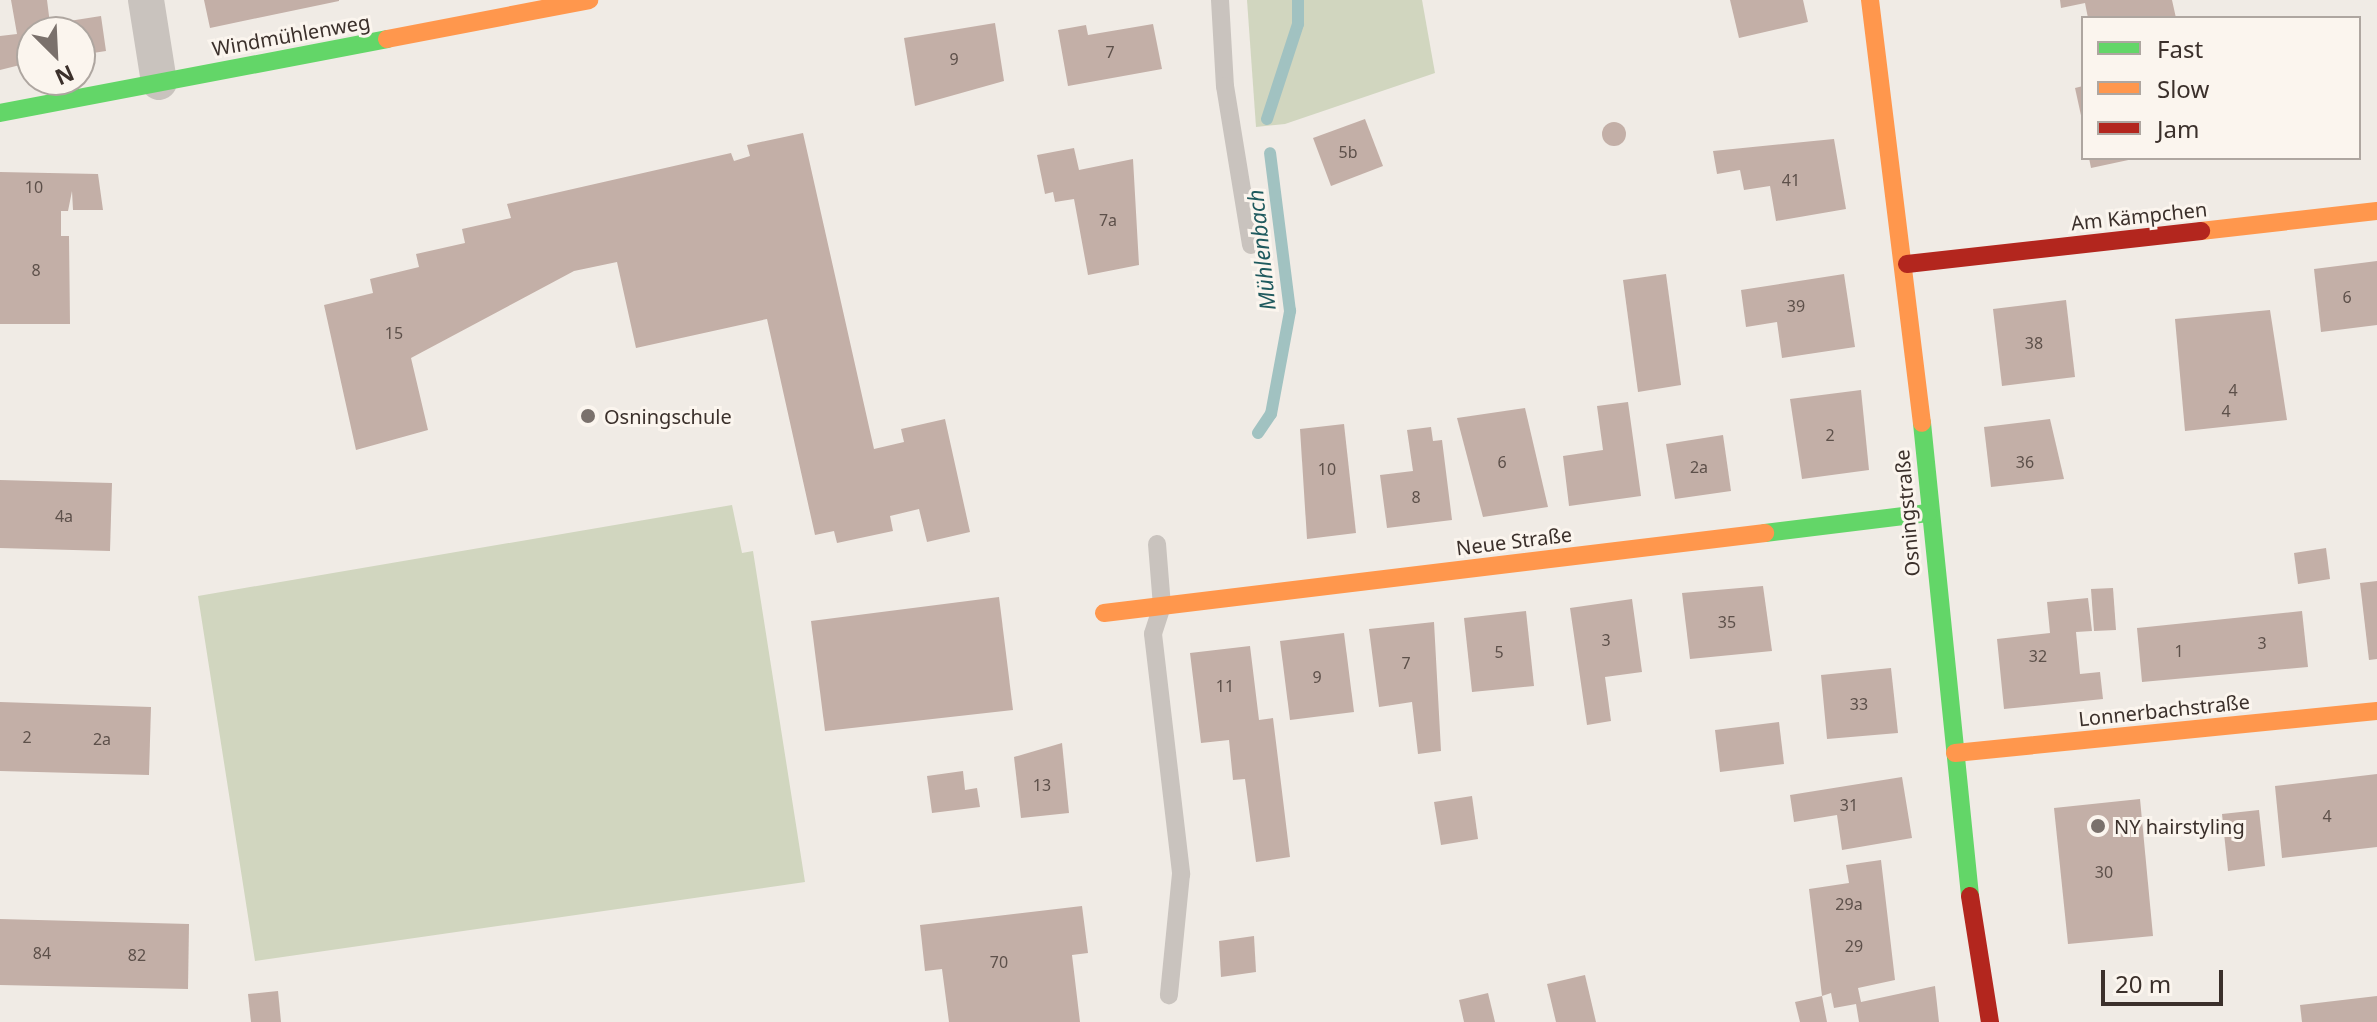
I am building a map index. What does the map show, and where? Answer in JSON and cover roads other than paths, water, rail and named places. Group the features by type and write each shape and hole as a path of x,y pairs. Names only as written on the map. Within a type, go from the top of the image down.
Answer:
{"street":[{"path":"146,0 159,82"},
{"name":"Windmühlenweg","path":"0,113 589,0"},
{"name":"Osningstraße","path":"1870,0 1907,264 1928,513 1990,1022"},
{"name":"Am Kämpchen","path":"1907,264 2377,211"},
{"name":"Neue Straße","path":"1104,613 1928,513"},
{"name":"Lonnerbachstraße","path":"1955,753 2377,711"}],"lane":[{"path":"1220,0 1251,245"},
{"path":"1157,544 1162,606 1153,634 1181,886 1169,995"}],"waterway":[{"name":"Mühlenbach","path":"1267,119 1298,24 1298,0"},
{"name":"Mühlenbach","path":"1258,433 1271,414 1290,311 1270,153"}],"place":[{"name":"Osningschule","path":"588,416"},
{"name":"NY hairstyling","path":"2098,826"}]}
